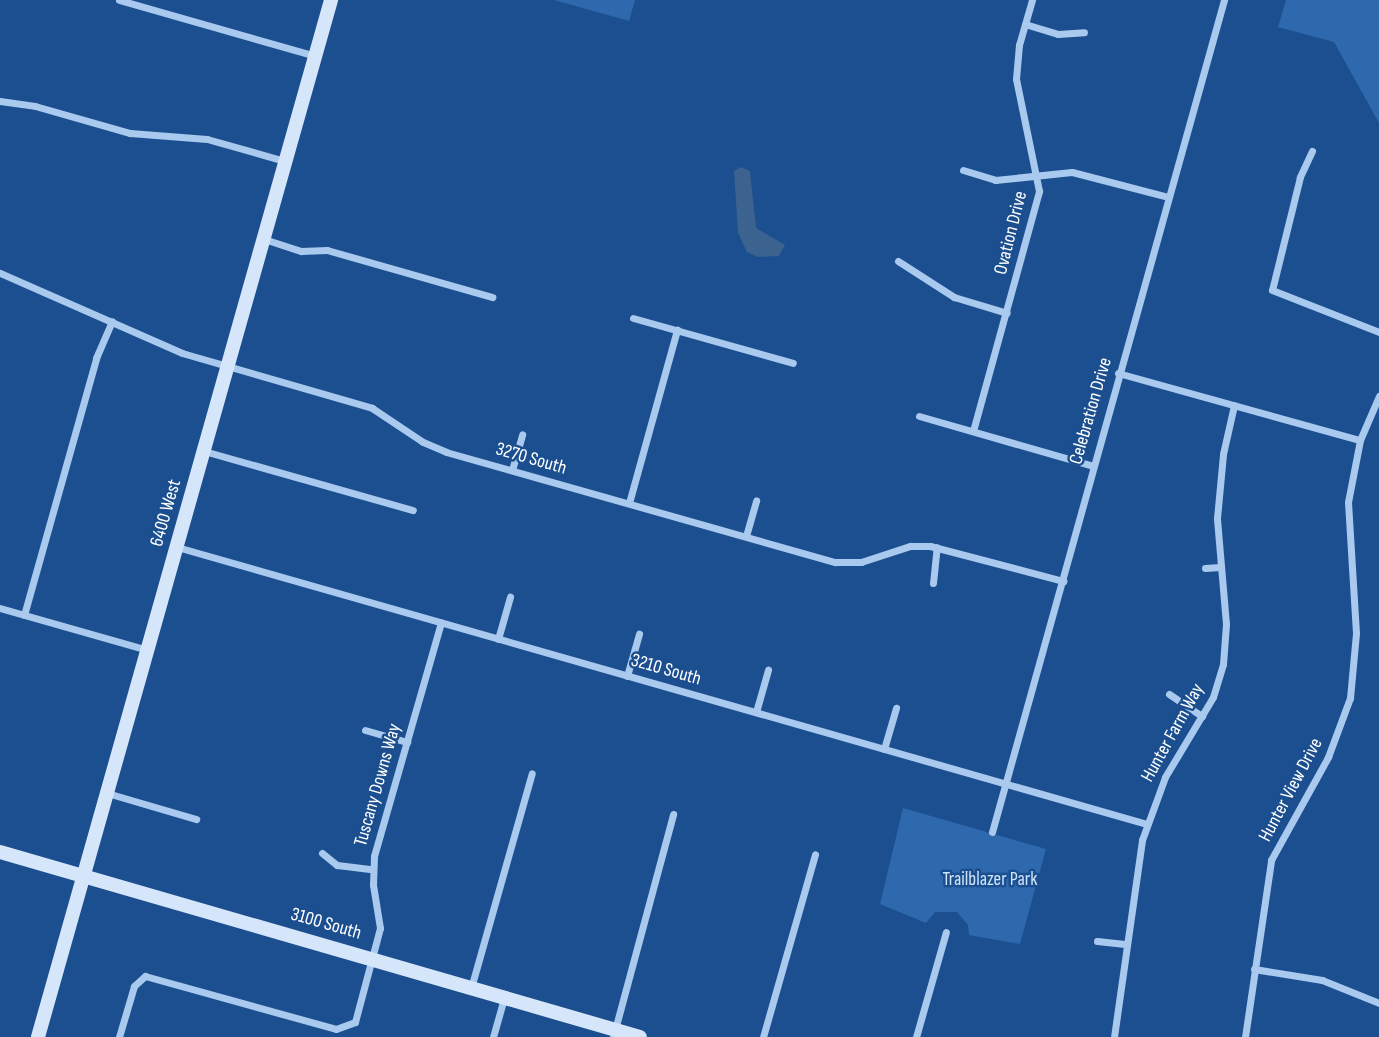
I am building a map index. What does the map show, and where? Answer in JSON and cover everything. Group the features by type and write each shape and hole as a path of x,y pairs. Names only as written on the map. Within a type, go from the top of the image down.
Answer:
{"street":[{"path":"119,0 315,56"},
{"name":"6400 West","path":"38,1037 331,0"},
{"name":"Ovation Drive","path":"973,431 1035,210 1038,174 1016,79 1032,0"},
{"name":"Celebration Drive","path":"992,832 1223,0"},
{"path":"1025,24 1058,34 1084,32"},
{"path":"0,101 35,106 130,133 207,139 286,161"},
{"path":"1312,151 1300,177 1272,290 1379,332"},
{"path":"963,170 995,180 1038,174 1081,173 1168,197"},
{"path":"264,239 301,251 327,250 492,297"},
{"path":"898,261 954,297 1007,313"},
{"name":"3270 South","path":"0,273 175,351 372,408 430,446 512,470 836,562 861,562 910,546 937,547"},
{"path":"634,318 793,363"},
{"path":"23,615 96,358 111,321"},
{"path":"629,503 677,330"},
{"path":"1118,373 1360,440"},
{"name":"Hunter View Drive","path":"1245,1037 1271,860 1328,757 1350,698 1356,633 1348,502 1360,440 1379,396"},
{"name":"Hunter Farm Way","path":"1114,1037 1125,944 1147,824 1173,762 1217,686 1225,653 1219,484 1234,405"},
{"path":"919,416 1093,466"},
{"path":"512,470 522,434"},
{"path":"204,451 413,510"},
{"path":"746,536 756,500"},
{"name":"3210 South","path":"176,547 1147,824"},
{"path":"933,583 937,547 1063,581"},
{"path":"1205,568 1220,567"},
{"path":"498,639 510,597"},
{"path":"0,608 147,650"},
{"name":"Tuscany Downs Way","path":"118,1037 132,990 141,977 156,978 336,1030 350,1026 358,1016 380,928 372,869 441,622"},
{"path":"627,676 639,634"},
{"path":"756,712 768,670"},
{"path":"1170,694 1202,716"},
{"path":"884,749 896,708"},
{"path":"365,730 407,742"},
{"path":"471,988 532,773"},
{"path":"107,793 195,818"},
{"path":"614,1033 673,814"},
{"name":"3100 South","path":"0,852 374,958 614,1033 640,1037"},
{"path":"322,853 341,866 372,869"},
{"path":"763,1037 815,854"},
{"path":"916,1037 946,932"},
{"path":"1097,941 1125,944"},
{"path":"1254,969 1322,981 1379,1003"},
{"path":"493,1037 504,998"}],"green space":[{"path":"554,0 635,0 629,21"},
{"path":"1286,0 1379,0 1379,123 1334,42 1278,27"},
{"name":"Trailblazer Park","path":"903,808 1046,849 1020,944 969,935 968,925 957,912 935,912 926,923 880,904"}],"shaded area":[{"path":"741,167 750,171 756,228 785,245 779,256 758,257 747,252 738,233 734,171"}]}
